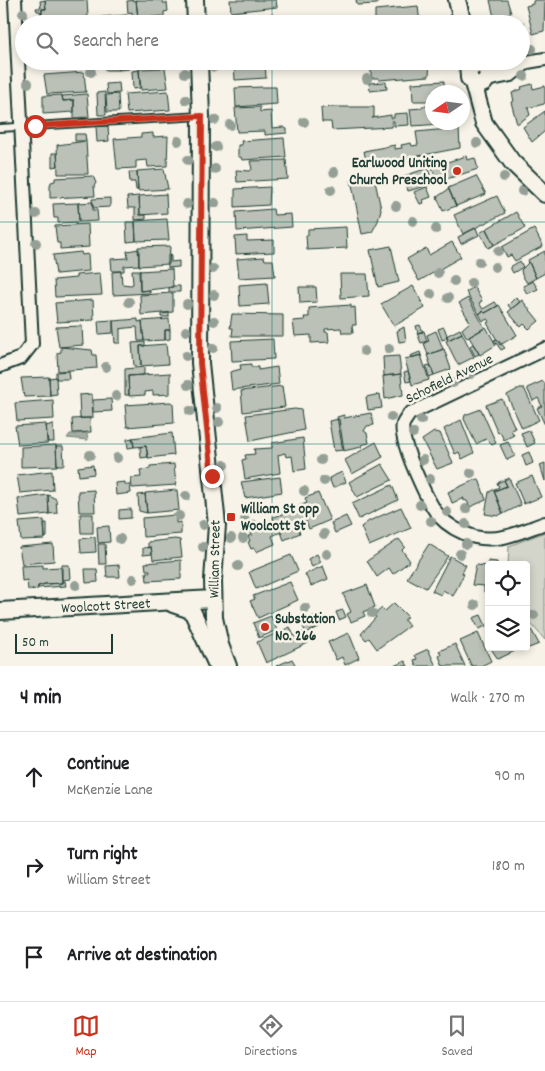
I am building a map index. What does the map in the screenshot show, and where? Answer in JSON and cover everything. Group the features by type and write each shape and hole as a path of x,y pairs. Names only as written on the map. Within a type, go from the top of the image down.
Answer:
{"main road":[{"path":"195,0 196,15"},
{"path":"457,0 461,15"},
{"name":"William Street","path":"199,70 202,116 200,363 217,525 213,599 217,635 228,666"},
{"path":"479,71 484,124 496,137 512,162 545,194"},
{"name":"Woolcott Street","path":"0,611 213,599"},
{"path":"163,601 193,612 218,666"}],"street":[{"path":"15,0 16,15"},
{"path":"530,62 545,59"},
{"path":"6,363 21,358 32,344 19,70"},
{"name":"Schofield Avenue","path":"545,350 410,414 403,424 403,435 430,504 451,527 470,536 491,539 506,538 545,523"}],"lane":[{"path":"0,128 202,116"}],"shaded area":[{"path":"545,532 545,640 530,623 530,561 508,561 509,546"}],"water":[{"path":"87,433 88,440 67,438 70,434"}],"building":[{"path":"45,0 87,0 88,15 42,15 42,9 46,9"},
{"path":"45,0 46,9 42,9 41,15 36,8 41,8 40,1"},
{"path":"136,0 163,0 163,3 167,3 168,11 164,12 164,15 138,15"},
{"path":"136,0 138,15 132,15 132,12 128,13 127,1"},
{"path":"230,0 276,0 277,7 231,12"},
{"path":"356,0 377,0 377,4 357,5"},
{"path":"490,0 507,0 511,13 494,15"},
{"path":"535,0 545,0 544,31 533,34 530,15 528,15 526,6 533,4"},
{"path":"418,6 419,15 375,15 375,10"},
{"path":"139,70 165,70 168,88 141,90"},
{"path":"139,70 140,88 133,89 132,71"},
{"path":"234,70 266,70 266,78 235,80"},
{"path":"371,70 429,70 429,76 379,80 379,78 371,78"},
{"path":"84,72 86,92 47,94 44,75"},
{"path":"444,81 444,85 425,85 425,101 413,101 412,83"},
{"path":"386,82 387,89 370,91 369,83"},
{"path":"119,83 120,93 107,94 106,84"},
{"path":"532,84 533,89 545,86 545,102 544,104 528,108 530,115 517,124 511,102 514,101 512,93 522,89 521,87"},
{"path":"276,87 277,104 236,107 235,88"},
{"path":"168,91 170,110 127,113 125,94"},
{"path":"105,92 106,115 98,115 97,93"},
{"path":"87,94 89,117 74,118 74,100 63,101 62,96"},
{"path":"118,94 119,112 107,112 106,95"},
{"path":"62,95 63,101 74,100 74,112 43,114 43,96"},
{"path":"422,106 425,106 425,125 412,126 410,109 422,108"},
{"path":"260,107 260,112 271,111 272,128 283,127 287,129 287,133 265,135 265,131 237,132 235,108"},
{"path":"374,107 374,117 372,118 391,115 391,118 394,118 394,114 408,113 409,125 394,126 394,121 392,121 392,127 332,130 331,122 322,122 321,108"},
{"path":"545,111 545,131 532,142 523,127"},
{"path":"96,126 108,126 109,141 97,142"},
{"path":"459,130 460,148 367,166 364,151 395,145 395,149 402,148 401,145 411,143 412,146 418,145 416,132"},
{"path":"153,133 153,137 168,136 167,166 148,167 147,160 136,161 136,168 117,169 114,139 141,137 141,134"},
{"path":"75,134 85,134 86,141 75,141"},
{"path":"284,138 286,157 242,160 241,157 238,157 238,145 242,145 241,141"},
{"path":"86,141 88,174 58,174 57,145"},
{"path":"52,153 57,153 58,166 52,167"},
{"path":"466,156 467,160 475,158 478,169 437,182 432,167"},
{"path":"286,160 288,179 237,182 236,170 250,171 252,169 250,161"},
{"path":"428,168 433,184 408,191 404,176"},
{"path":"164,169 168,189 138,191 137,171"},
{"path":"129,172 137,172 138,190 136,190 135,182 130,182"},
{"path":"367,174 375,181 381,209 378,221 372,232 362,234 351,180"},
{"path":"93,176 96,183 94,186 95,196 50,198 51,182 55,181 55,178"},
{"path":"476,176 486,194 456,206 448,188"},
{"path":"270,187 269,205 235,207 235,189"},
{"path":"427,187 431,197 423,200 424,203 420,204 414,192"},
{"path":"449,189 456,206 443,211 437,197"},
{"path":"166,194 167,213 140,215 139,196"},
{"path":"139,196 140,215 146,215 146,219 135,220 135,208 128,208 127,197"},
{"path":"497,196 505,213 463,234 454,215"},
{"path":"110,198 110,207 93,208 92,199"},
{"path":"93,202 93,210 97,210 98,221 79,222 78,203"},
{"path":"78,203 79,222 58,223 58,218 54,218 53,204"},
{"path":"273,209 274,215 291,214 292,227 237,231 236,212"},
{"path":"516,212 525,228 494,245 486,229"},
{"path":"167,219 169,240 136,241 135,221"},
{"path":"126,222 135,222 136,241 127,242"},
{"path":"88,224 89,247 60,249 60,243 57,243 55,226"},
{"path":"346,227 347,248 307,250 306,235 308,235 308,229"},
{"path":"476,228 479,235 461,244 458,237"},
{"path":"486,229 494,245 488,248 480,233"},
{"path":"534,229 543,246 515,261 511,255 507,257 502,247"},
{"path":"247,236 247,241 274,240 274,252 236,254 235,237"},
{"path":"452,242 461,257 419,281 407,259 426,248 429,255"},
{"path":"170,246 169,264 139,266 138,247"},
{"path":"391,246 399,282 378,287 370,250"},
{"path":"139,249 139,265 124,266 124,271 112,271 111,259 128,258 127,251"},
{"path":"545,251 545,273 536,278 528,260"},
{"path":"81,252 82,255 88,254 89,271 56,274 53,255"},
{"path":"168,255 171,255 171,262 179,261 179,267 168,268"},
{"path":"264,257 265,260 273,260 275,276 239,278 237,259"},
{"path":"520,261 523,267 513,273 510,267"},
{"path":"529,262 536,278 527,283 521,270"},
{"path":"172,269 173,287 140,291 139,271"},
{"path":"132,270 140,270 140,291 150,290 150,293 113,295 112,272 121,271 122,284 131,285 133,284"},
{"path":"100,273 102,295 55,297 54,280 76,278 76,275"},
{"path":"340,274 367,274 369,296 341,298"},
{"path":"533,281 538,289 527,294 523,286"},
{"path":"267,283 269,304 240,306 239,285"},
{"path":"180,286 180,292 169,292 169,288"},
{"path":"413,286 425,308 394,326 381,304"},
{"path":"299,287 316,287 317,302 300,303"},
{"path":"474,287 482,301 479,303 483,309 495,302 498,306 479,314 466,292"},
{"path":"173,293 173,312 141,315 140,295"},
{"path":"516,297 520,302 511,309 508,305"},
{"path":"468,298 485,328 467,338 462,329 470,322 459,303"},
{"path":"93,300 94,320 57,322 55,303"},
{"path":"522,300 539,321 529,329 524,324 521,327 508,312"},
{"path":"351,305 351,308 355,307 356,325 352,325 353,333 342,333 341,328 325,329 325,332 328,332 329,342 311,343 311,335 295,336 293,321 305,320 304,317 309,317 309,308"},
{"path":"499,305 517,335 500,345 487,323 489,322 488,319 483,321 479,314 483,311 485,313"},
{"path":"169,313 169,317 161,317 161,314"},
{"path":"232,314 283,315 283,336 232,336 233,328 230,328"},
{"path":"138,319 138,322 142,321 144,341 138,341 137,327 120,329 120,343 115,343 113,321"},
{"path":"169,319 170,330 165,330 165,340 144,341 142,321"},
{"path":"113,320 113,333 99,334 98,321"},
{"path":"420,325 423,332 418,333 416,326"},
{"path":"82,326 83,345 59,347 56,327"},
{"path":"404,327 406,341 399,342 397,331"},
{"path":"444,327 448,338 442,340 438,329"},
{"path":"486,327 496,345 480,355 469,337"},
{"path":"460,329 462,333 448,340 446,336"},
{"path":"165,330 170,330 170,339 165,340"},
{"path":"424,331 427,341 421,343 417,333"},
{"path":"436,331 443,349 428,355 424,343 429,341 427,335"},
{"path":"462,333 474,357 458,365 446,341"},
{"path":"273,339 274,359 232,361 231,341"},
{"path":"497,339 505,348 501,350 494,340"},
{"path":"145,342 145,346 140,346 141,365 134,366 132,343"},
{"path":"166,344 168,364 141,366 140,346"},
{"path":"473,344 479,354 475,356 470,346"},
{"path":"61,347 92,350 93,355 96,355 97,368 58,371 57,353 61,352"},
{"path":"444,349 451,369 434,375 427,355"},
{"path":"420,352 421,355 411,358 410,356"},
{"path":"421,355 429,380 412,385 405,359"},
{"path":"399,356 401,374 384,376 383,357"},
{"path":"251,364 251,367 258,367 258,370 277,367 279,384 232,390 230,372 241,369 240,365"},
{"path":"430,365 434,375 429,377 426,366"},
{"path":"144,367 144,375 128,376 129,395 125,395 125,369"},
{"path":"68,371 69,379 56,379 56,372"},
{"path":"408,371 411,381 406,382 404,372"},
{"path":"170,373 170,394 153,395 153,391 145,392 145,395 129,396 128,376"},
{"path":"401,374 403,395 385,399 383,376"},
{"path":"49,377 50,396 24,397 21,378"},
{"path":"56,377 57,394 50,395 49,378"},
{"path":"543,381 545,384 545,425 537,408 542,406 538,398 533,401 527,388"},
{"path":"282,386 285,407 243,412 241,391"},
{"path":"520,388 524,388 539,420 522,428 507,395"},
{"path":"92,394 93,418 80,418 79,395"},
{"path":"380,394 382,408 368,410 366,397"},
{"path":"111,399 112,411 93,412 93,400"},
{"path":"502,399 515,428 511,430 514,435 504,440 500,432 498,433 486,405"},
{"path":"53,400 54,419 17,421 15,403"},
{"path":"173,403 174,423 127,427 125,405"},
{"path":"295,409 301,410 304,430 250,441 246,415"},
{"path":"481,409 496,443 492,445 486,439 476,444 464,419 465,415"},
{"path":"371,413 374,425 367,426 364,431 367,433 369,443 361,445 362,447 343,451 337,417 344,415 344,418"},
{"path":"90,418 91,432 73,433 72,419"},
{"path":"339,419 344,450 334,451 329,421"},
{"path":"461,420 474,453 462,459 459,452 455,454 444,429"},
{"path":"46,424 48,443 18,445 15,426"},
{"path":"53,424 54,442 47,442 46,426"},
{"path":"529,430 535,443 527,447 521,433"},
{"path":"434,432 440,433 453,463 437,469 422,440"},
{"path":"172,433 174,455 148,458 146,446 134,447 132,438"},
{"path":"133,438 134,447 128,448 127,439"},
{"path":"303,438 306,469 294,471 292,456 286,457 285,453 278,455 280,473 245,479 242,460 246,459 245,455 255,454 254,449 272,448 272,443"},
{"path":"376,442 383,457 352,474 345,460"},
{"path":"508,442 515,456 507,460 500,445"},
{"path":"56,445 57,466 21,467 21,447"},
{"path":"56,446 63,446 64,465 57,465"},
{"path":"146,446 148,457 141,458 140,447"},
{"path":"529,452 533,463 526,466 522,455"},
{"path":"545,463 545,481 540,465"},
{"path":"174,464 176,485 132,488 131,478 141,477 140,470 150,469 150,466"},
{"path":"382,464 392,480 357,497 349,482"},
{"path":"93,465 94,474 79,476 78,467"},
{"path":"52,471 53,490 20,493 17,475"},
{"path":"342,472 346,482 333,488 329,478"},
{"path":"532,476 541,497 524,504 515,483"},
{"path":"280,477 282,492 245,498 241,482"},
{"path":"509,478 521,505 503,514 494,491 507,486 504,480"},
{"path":"479,479 486,500 470,507 467,501 463,500 464,498 452,503 448,492"},
{"path":"504,480 507,486 494,491 503,513 498,516 485,514 489,492 499,487 497,483"},
{"path":"125,482 125,485 130,485 131,493 116,495 115,483"},
{"path":"392,485 398,500 359,519 352,504"},
{"path":"94,490 95,512 79,512 78,491"},
{"path":"177,490 179,510 147,513 145,493"},
{"path":"318,493 330,520 309,529 306,521 297,524 300,533 284,540 281,532 272,536 275,544 256,552 254,548 251,549 248,536 252,535 247,523 255,520 257,524 274,520 273,517 300,508 299,506 307,503 305,498"},
{"path":"145,494 147,513 139,511 138,495"},
{"path":"48,495 49,514 20,517 18,499"},
{"path":"48,495 56,499 57,513 49,514"},
{"path":"401,507 411,528 369,546 361,527 369,521"},
{"path":"131,509 131,518 119,519 119,510"},
{"path":"80,514 93,514 93,533 81,533"},
{"path":"176,515 176,523 181,522 181,534 143,537 142,518"},
{"path":"346,516 351,526 335,533 331,523"},
{"path":"44,520 45,539 21,540 19,522"},
{"path":"44,523 47,523 47,537 45,538"},
{"path":"109,526 110,542 98,543 97,527"},
{"path":"95,537 96,552 81,553 80,539"},
{"path":"399,539 405,547 402,550 410,561 393,574 389,568 377,577 367,561"},
{"path":"180,540 182,557 153,560 151,547 148,548 148,542"},
{"path":"53,544 54,561 22,564 19,547"},
{"path":"98,544 105,544 106,564 99,564"},
{"path":"429,544 448,556 426,588 407,578"},
{"path":"151,547 152,554 143,555 143,548"},
{"path":"317,554 321,562 312,567 308,559"},
{"path":"291,555 298,571 256,589 249,572"},
{"path":"450,556 466,565 462,573 464,574 453,596 443,590 441,595 432,591"},
{"path":"181,560 181,579 147,581 146,572 150,572 150,570 146,570 145,563"},
{"path":"43,565 43,568 61,567 62,583 45,584 38,586 38,589 28,590 27,580 22,581 21,566"},
{"path":"62,565 69,565 70,579 62,580"},
{"path":"119,565 120,577 107,577 106,566"},
{"path":"476,565 485,566 485,592 484,586 472,585"},
{"path":"323,566 328,579 311,586 305,574"},
{"path":"85,569 97,569 98,582 86,583"},
{"path":"62,581 65,581 66,586 38,588 38,586 45,584 62,583"},
{"path":"290,582 298,600 258,618 250,601 255,599 253,596"},
{"path":"367,585 375,607 363,612 365,616 351,622 347,614 351,612 343,594"},
{"path":"394,603 408,617 404,620 409,626 377,649 369,638 366,640 361,634 376,617 374,615 382,608 385,611"},
{"path":"343,610 346,617 339,620 336,612"},
{"path":"481,615 485,626 479,629 473,618"},
{"name":"Substation No. 266","path":"271,616 277,630 259,638 253,623"},
{"path":"314,616 319,627 306,633 301,622"},
{"path":"290,627 294,636 303,632 308,643 266,663 257,642"},
{"path":"530,627 539,644 530,648"},
{"path":"349,633 359,658 345,665 342,657 336,660 328,642"},
{"path":"478,633 491,661 481,666 471,665 460,641"},
{"path":"455,644 465,666 443,666 439,651"},
{"path":"428,649 436,666 416,666 414,660 417,659 415,655"},
{"path":"493,651 515,651 498,659"},
{"path":"292,659 296,666 276,666"},
{"path":"405,661 408,666 394,666"}],"place":[{"name":"Earlwood Uniting Church Preschool","path":"457,171"},
{"name":"William St opp Woolcott St","path":"231,517"},
{"name":"Substation No. 266","path":"265,627"}],"route":[{"path":"35,126 202,116 200,363 212,476"}]}
